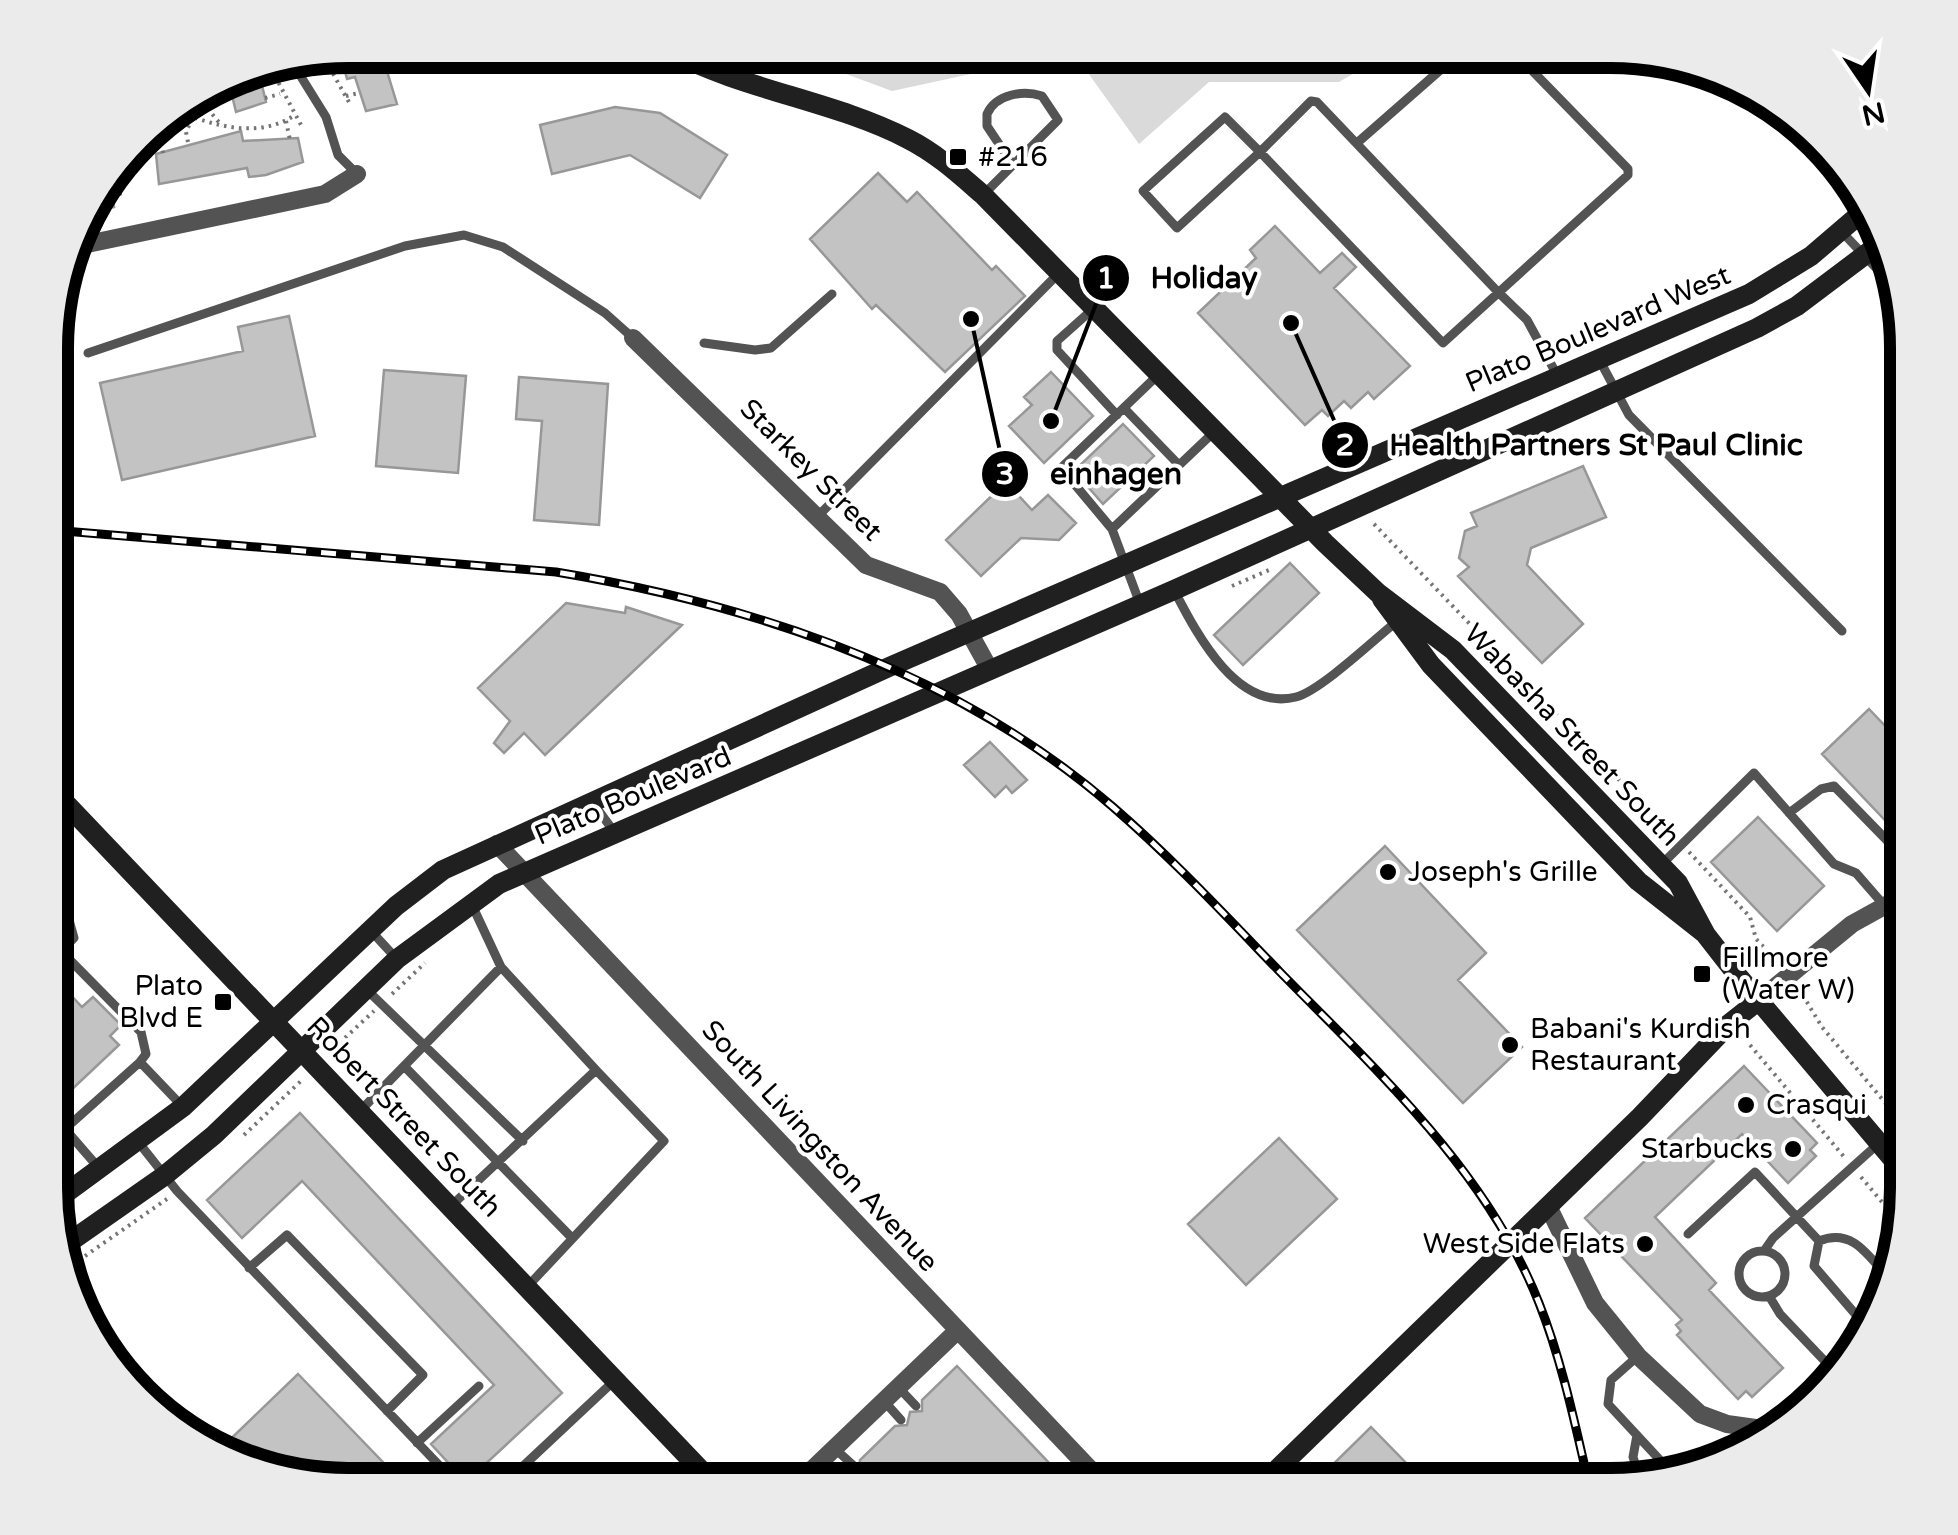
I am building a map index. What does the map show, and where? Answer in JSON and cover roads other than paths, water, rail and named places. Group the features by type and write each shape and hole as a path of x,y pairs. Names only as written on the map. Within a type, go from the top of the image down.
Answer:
{"main road":[{"name":"Wabasha Street South","path":"706,67 748,86 855,116 897,134 939,158 983,194 1311,529 1378,592 1453,650 1660,865 1690,900 1706,934 1758,1001 1890,1155"},
{"name":"Plato Boulevard West","path":"1278,496 1749,294 1842,232 1858,217"},
{"path":"1311,529 1774,320 1873,251"},
{"name":"Plato Boulevard","path":"68,1189 101,1171 183,1107 370,930 442,870 1278,496"},
{"name":"Plato Boulevard","path":"73,1240 164,1176 304,1051 374,997 397,959 470,901 524,872 1311,529"},
{"name":"Wabasha Street South","path":"1378,592 1396,622 1431,665 1638,881 1706,934"},
{"name":"Robert Street South","path":"68,806 699,1467"},
{"path":"1279,1468 1730,1023 1758,1001"}],"street":[{"path":"87,244 325,194 357,174"},
{"name":"Starkey Street","path":"633,338 866,564 940,592 970,632 990,670"},
{"name":"South Livingston Avenue","path":"497,844 1088,1468"},
{"path":"1758,1001 1821,947 1890,901"},
{"path":"1548,1206 1595,1303 1638,1356 1700,1414 1753,1428"},
{"path":"814,1467 957,1330"}],"lane":[{"path":"1356,143 1442,68"},
{"path":"1530,68 1628,169 1628,176 1498,292 1440,342 1260,152 1226,117 1143,191 1177,228 1260,152 1312,102 1356,143 1498,292 1527,320 1558,377"},
{"path":"298,72 326,117 338,155 357,174"},
{"path":"983,194 1013,166 1058,120 1042,96 1025,93 1001,99 988,114 988,126 1013,166"},
{"path":"1842,232 1879,269"},
{"path":"88,353 406,246 464,235 502,247 605,313 633,338"},
{"path":"818,516 1060,272"},
{"path":"704,343 755,350 771,348 832,294"},
{"path":"1095,307 1057,341 1057,350 1178,465"},
{"path":"1599,359 1629,415 1842,631"},
{"path":"1140,604 1112,529 1061,468 1160,373"},
{"path":"1112,529 1215,431"},
{"path":"1174,590 1198,636 1218,661 1248,689 1272,697 1298,696 1396,622"},
{"path":"1660,865 1754,774 1834,864 1856,873 1883,904"},
{"path":"1789,813 1821,789 1834,786 1890,844"},
{"path":"592,801 615,833"},
{"path":"470,901 501,967 664,1141 528,1286"},
{"path":"68,919 74,938 68,944"},
{"path":"370,930 397,959"},
{"path":"68,959 141,1032 146,1054 68,1126"},
{"path":"360,1111 501,967"},
{"path":"374,997 523,1142"},
{"path":"140,1062 183,1107"},
{"path":"405,1067 572,1238"},
{"path":"451,1206 596,1070"},
{"path":"68,1132 101,1171"},
{"path":"1764,1251 1778,1258 1786,1272 1782,1287 1769,1296 1755,1296 1740,1280 1744,1260 1764,1251 1880,1142"},
{"path":"139,1143 164,1176 249,1268 441,1467"},
{"path":"1688,1234 1754,1172 1819,1242"},
{"path":"249,1268 287,1235 423,1375 386,1411"},
{"path":"1819,1242 1833,1236 1852,1240 1879,1268"},
{"path":"1819,1242 1814,1266 1858,1316 1860,1314"},
{"path":"1769,1296 1780,1314 1827,1364"},
{"path":"1638,1356 1611,1380 1608,1404 1662,1462"},
{"path":"522,1467 616,1380"},
{"path":"418,1443 480,1386"},
{"path":"898,1387 916,1406"},
{"path":"884,1401 902,1420"},
{"path":"1636,1436 1636,1466"},
{"path":"834,1448 854,1466"}],"railway":[{"path":"68,531 556,572 631,586 779,625 851,651 988,718 1052,759 1156,846 1391,1085 1460,1166 1517,1255 1539,1303 1561,1370 1585,1468"}],"place":[{"name":"#216","path":"958,157"},
{"name":"einhagen","path":"971,319"},
{"name":"Health Partners St Paul Clinic","path":"1291,323"},
{"name":"Holiday","path":"1051,421"},
{"name":"Joseph's Grille","path":"1388,872"},
{"name":"Fillmore (Water W)","path":"1702,974"},
{"name":"Plato Blvd E","path":"223,1002"},
{"name":"Babani's Kurdish Restaurant","path":"1510,1045"},
{"name":"Crasqui","path":"1746,1105"},
{"name":"Starbucks","path":"1793,1149"},
{"name":"West Side Flats","path":"1645,1244"}]}
